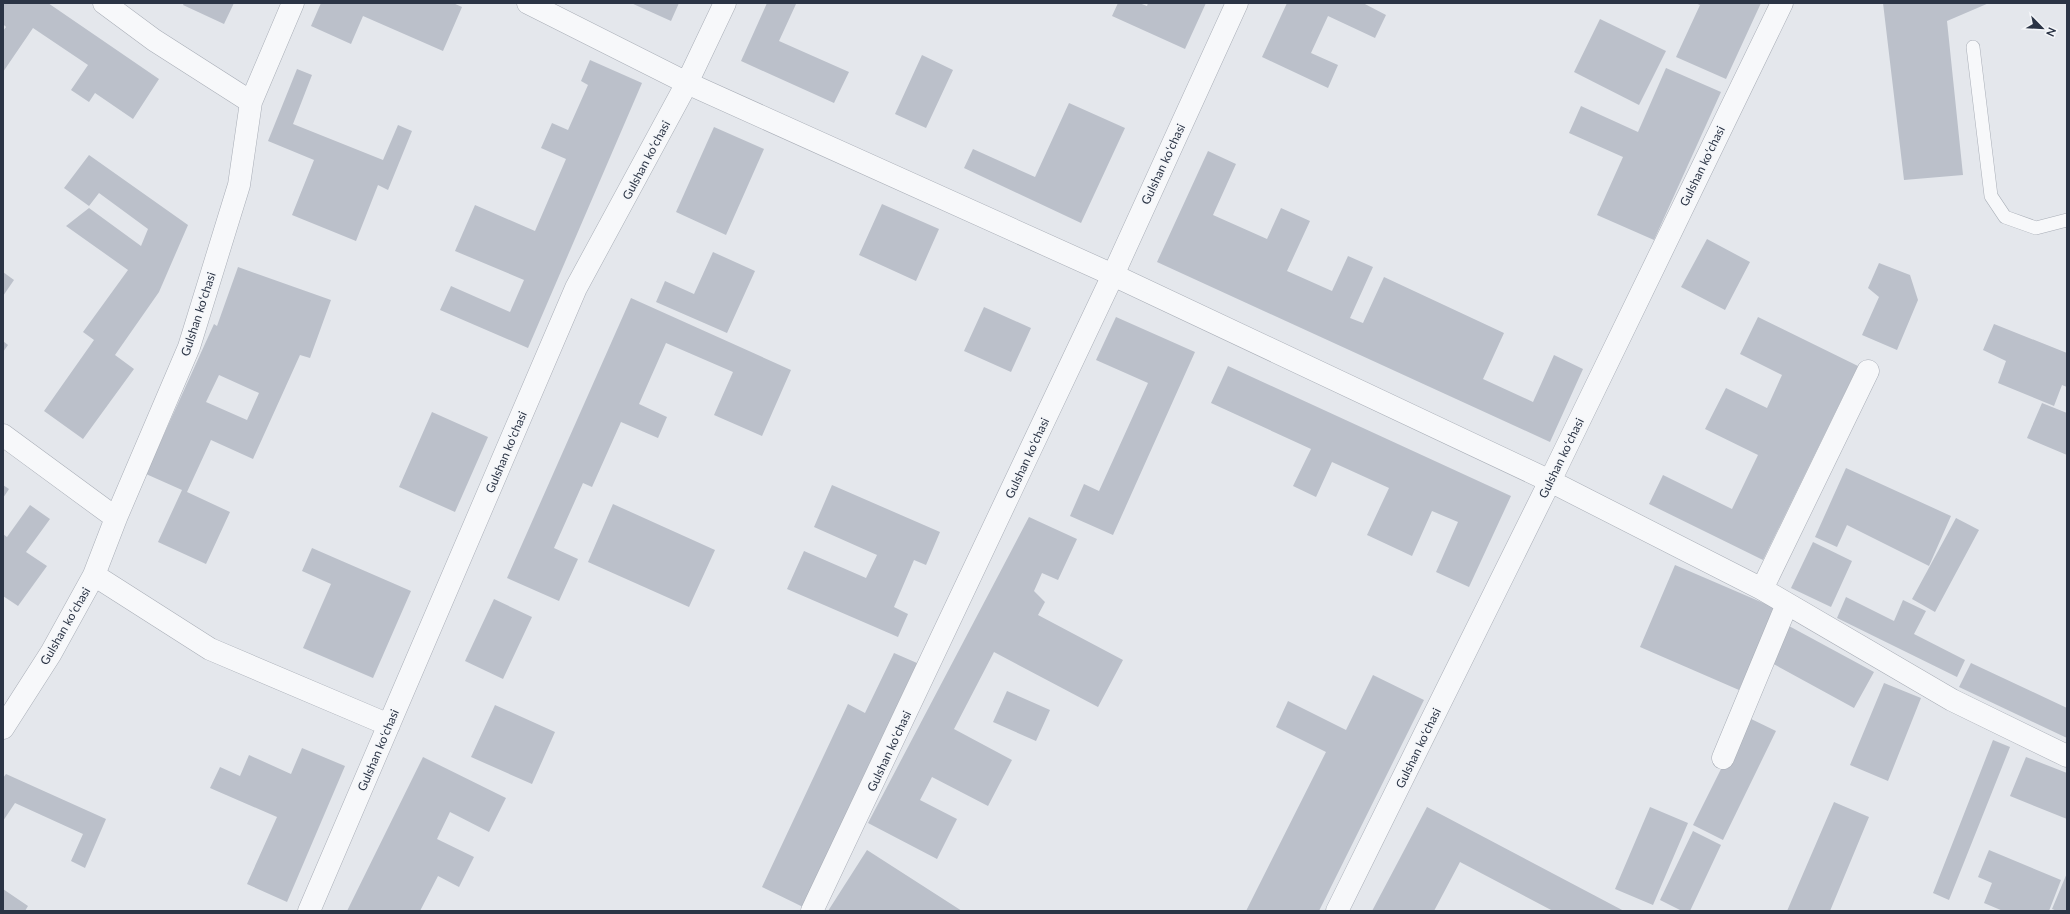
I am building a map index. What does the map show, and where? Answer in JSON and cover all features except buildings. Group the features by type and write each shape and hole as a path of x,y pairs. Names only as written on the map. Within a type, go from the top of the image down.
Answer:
{"street":[{"path":"104,3 154,40 251,102"},
{"name":"Gulshan koʻchasi","path":"3,728 51,653 94,575 116,518 189,347 239,185 251,102 293,3"},
{"path":"528,3 687,83 1113,275 1550,480 1762,590 1952,700 2067,756"},
{"name":"Gulshan koʻchasi","path":"309,911 576,288 687,83 725,3"},
{"name":"Gulshan koʻchasi","path":"812,911 1113,275 1237,3"},
{"name":"Gulshan koʻchasi","path":"1337,911 1550,480 1782,3"},
{"path":"1762,590 1868,371"},
{"path":"3,435 116,518"},
{"path":"94,575 210,649 389,725"},
{"path":"1723,758 1787,604"}],"lane":[{"path":"1973,47 1991,196 2005,217 2036,228 2067,220"}]}
